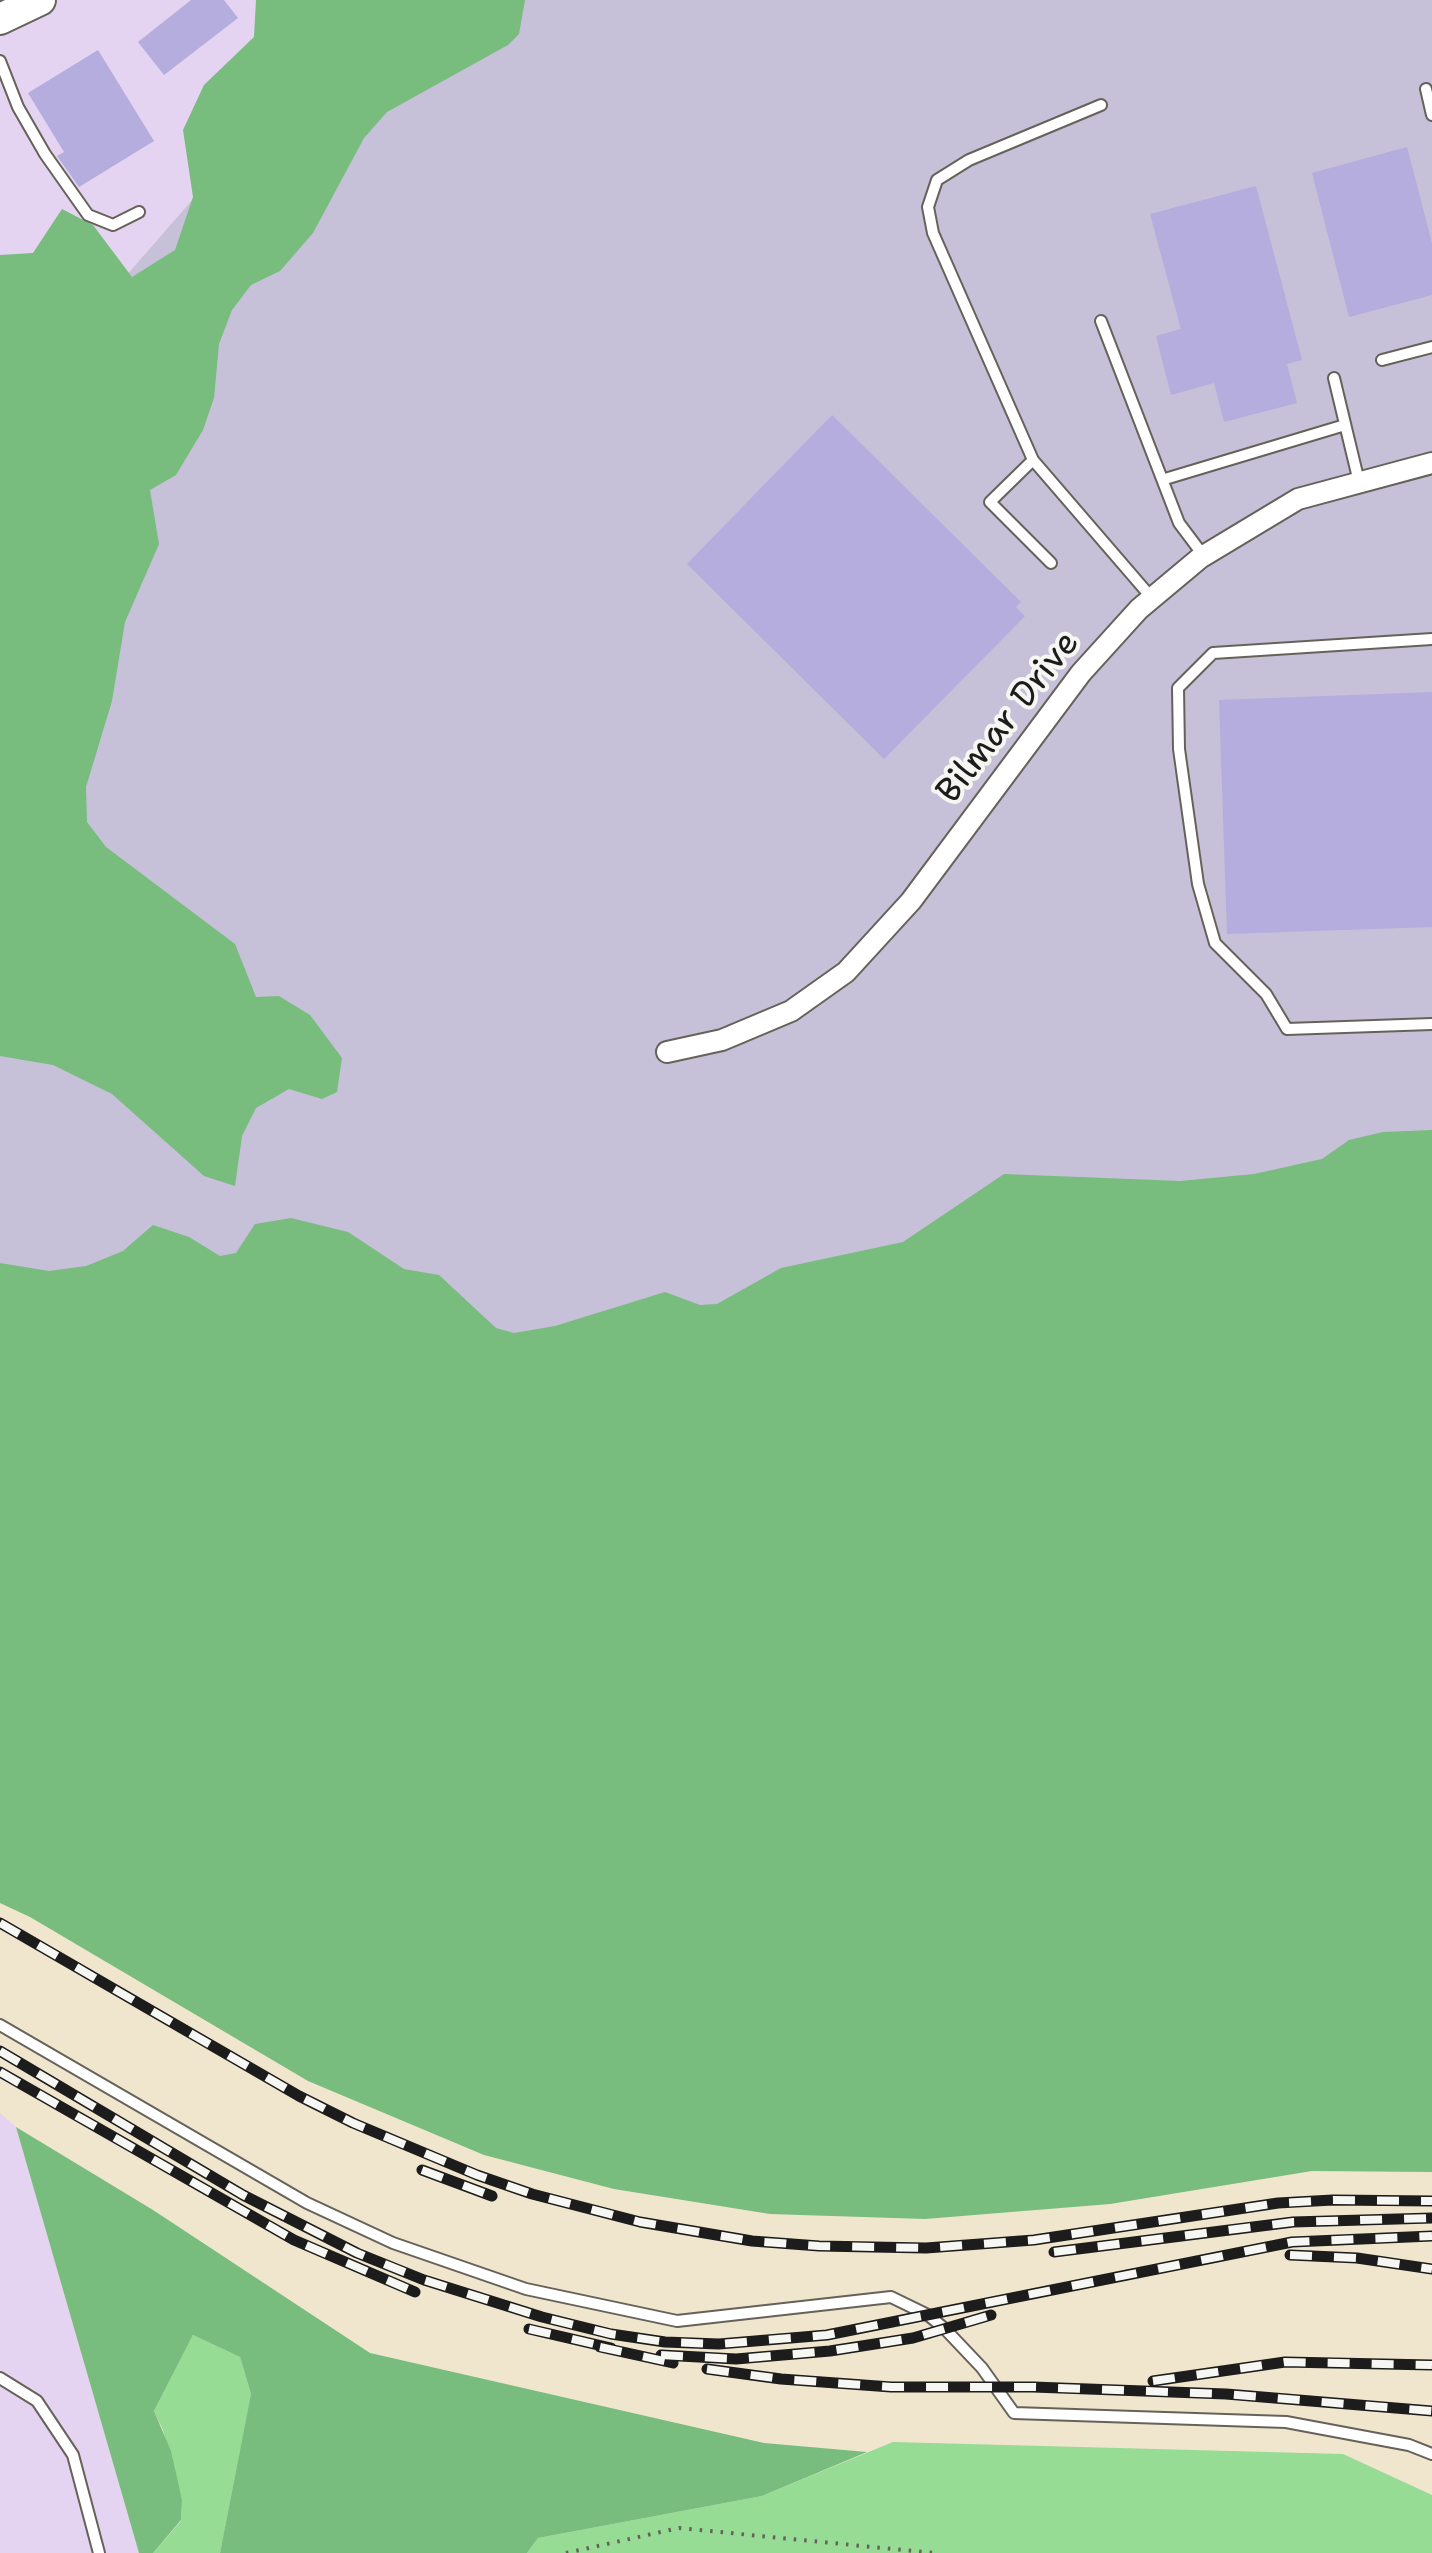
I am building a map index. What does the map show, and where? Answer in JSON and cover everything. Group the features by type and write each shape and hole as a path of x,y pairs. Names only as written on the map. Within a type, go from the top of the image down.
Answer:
{"main road":[{"path":"0,19 40,0"}],"street":[{"name":"Bilmar Drive","path":"667,1052 722,1040 791,1011 846,972 911,901 1081,673 1152,597 1204,556 1298,499 1432,463"}],"lane":[{"path":"0,62 18,108 88,215 113,226 140,212"},
{"path":"1426,89 1432,115"},
{"path":"1102,105 969,160 937,180 928,208 933,233 1033,460 1152,597"},
{"path":"1101,321 1179,523 1204,556"},
{"path":"1382,360 1432,347"},
{"path":"1334,378 1359,482"},
{"path":"1165,480 1345,425"},
{"path":"1033,460 990,502 1051,563"},
{"path":"1432,639 1212,652 1178,688 1179,749 1198,884 1215,943 1266,994 1287,1030 1432,1024"},
{"path":"0,2025 307,2203 393,2243 526,2289 677,2322 890,2297 928,2315 945,2329 982,2368 1014,2412 1286,2422 1409,2445 1432,2454"},
{"path":"0,2378 37,2401 73,2454 99,2553"}],"path":[{"path":"566,2553 679,2528 934,2553"}],"shaded area":[{"path":"40,0 367,0 0,420 0,19"},
{"path":"367,0 1432,0 1432,1333 0,1365 0,420"},
{"path":"0,2113 16,2127 139,2553 0,2553"}],"green space":[{"path":"256,0 525,0 519,34 508,45 387,112 364,138 313,233 280,271 251,285 232,310 219,344 214,398 203,430 176,475 150,490 159,544 125,622 112,701 86,787 87,822 106,847 235,944 256,997 279,996 310,1015 342,1058 337,1092 322,1099 289,1089 256,1108 242,1136 235,1186 204,1176 112,1094 53,1065 0,1056 0,255 33,253 62,209 93,225 132,277 175,250 193,197 183,130 204,85 254,37"},
{"path":"1432,1130 1432,2172 1312,2171 1110,2204 925,2219 770,2214 614,2189 484,2155 308,2081 0,1903 0,1263 49,1271 86,1266 123,1251 153,1225 189,1237 220,1256 236,1253 255,1224 291,1218 348,1232 404,1269 439,1275 496,1328 514,1333 555,1326 665,1292 700,1305 717,1304 781,1268 903,1242 1004,1174 1180,1181 1254,1174 1322,1159 1349,1140 1383,1132"},
{"path":"16,2127 153,2210 370,2353 764,2443 867,2452 762,2496 538,2538 527,2553 220,2553 251,2394 240,2357 193,2335 154,2411 171,2451 182,2500 181,2520 153,2553 139,2553"},
{"path":"193,2335 240,2357 251,2394 249,2406 220,2553 153,2553 181,2521 182,2500 154,2411"},
{"path":"893,2442 1343,2454 1432,2495 1432,2553 527,2553 538,2538 762,2496"}],"building":[{"path":"191,0 224,0 238,18 164,75 138,42"},
{"path":"98,50 154,141 79,187 57,156 64,152 28,93"},
{"path":"1407,147 1432,243 1432,295 1349,317 1312,173"},
{"path":"1256,186 1302,360 1287,364 1297,403 1224,422 1214,383 1171,395 1156,336 1181,329 1150,214"},
{"path":"832,415 1021,602 1016,607 1025,616 884,759 687,564"},
{"path":"1432,692 1432,927 1227,934 1219,700"}],"railway":[{"path":"0,1923 299,2096 353,2123 532,2194 640,2222 752,2241 926,2248 1034,2240 1278,2203 1432,2201"},
{"path":"0,2051 243,2195 357,2253 424,2280 542,2317 665,2342 719,2344 827,2335 1292,2242 1432,2236"},
{"path":"0,2072 294,2240 415,2292"},
{"path":"422,2170 492,2196"},
{"path":"1054,2252 1293,2222 1432,2218"},
{"path":"1290,2255 1357,2258 1432,2269"},
{"path":"661,2355 736,2359 830,2351 913,2338 991,2315"},
{"path":"529,2329 611,2348"},
{"path":"600,2347 673,2363"},
{"path":"1153,2381 1285,2362 1432,2365"},
{"path":"707,2369 891,2387 1226,2394 1432,2411"}]}
